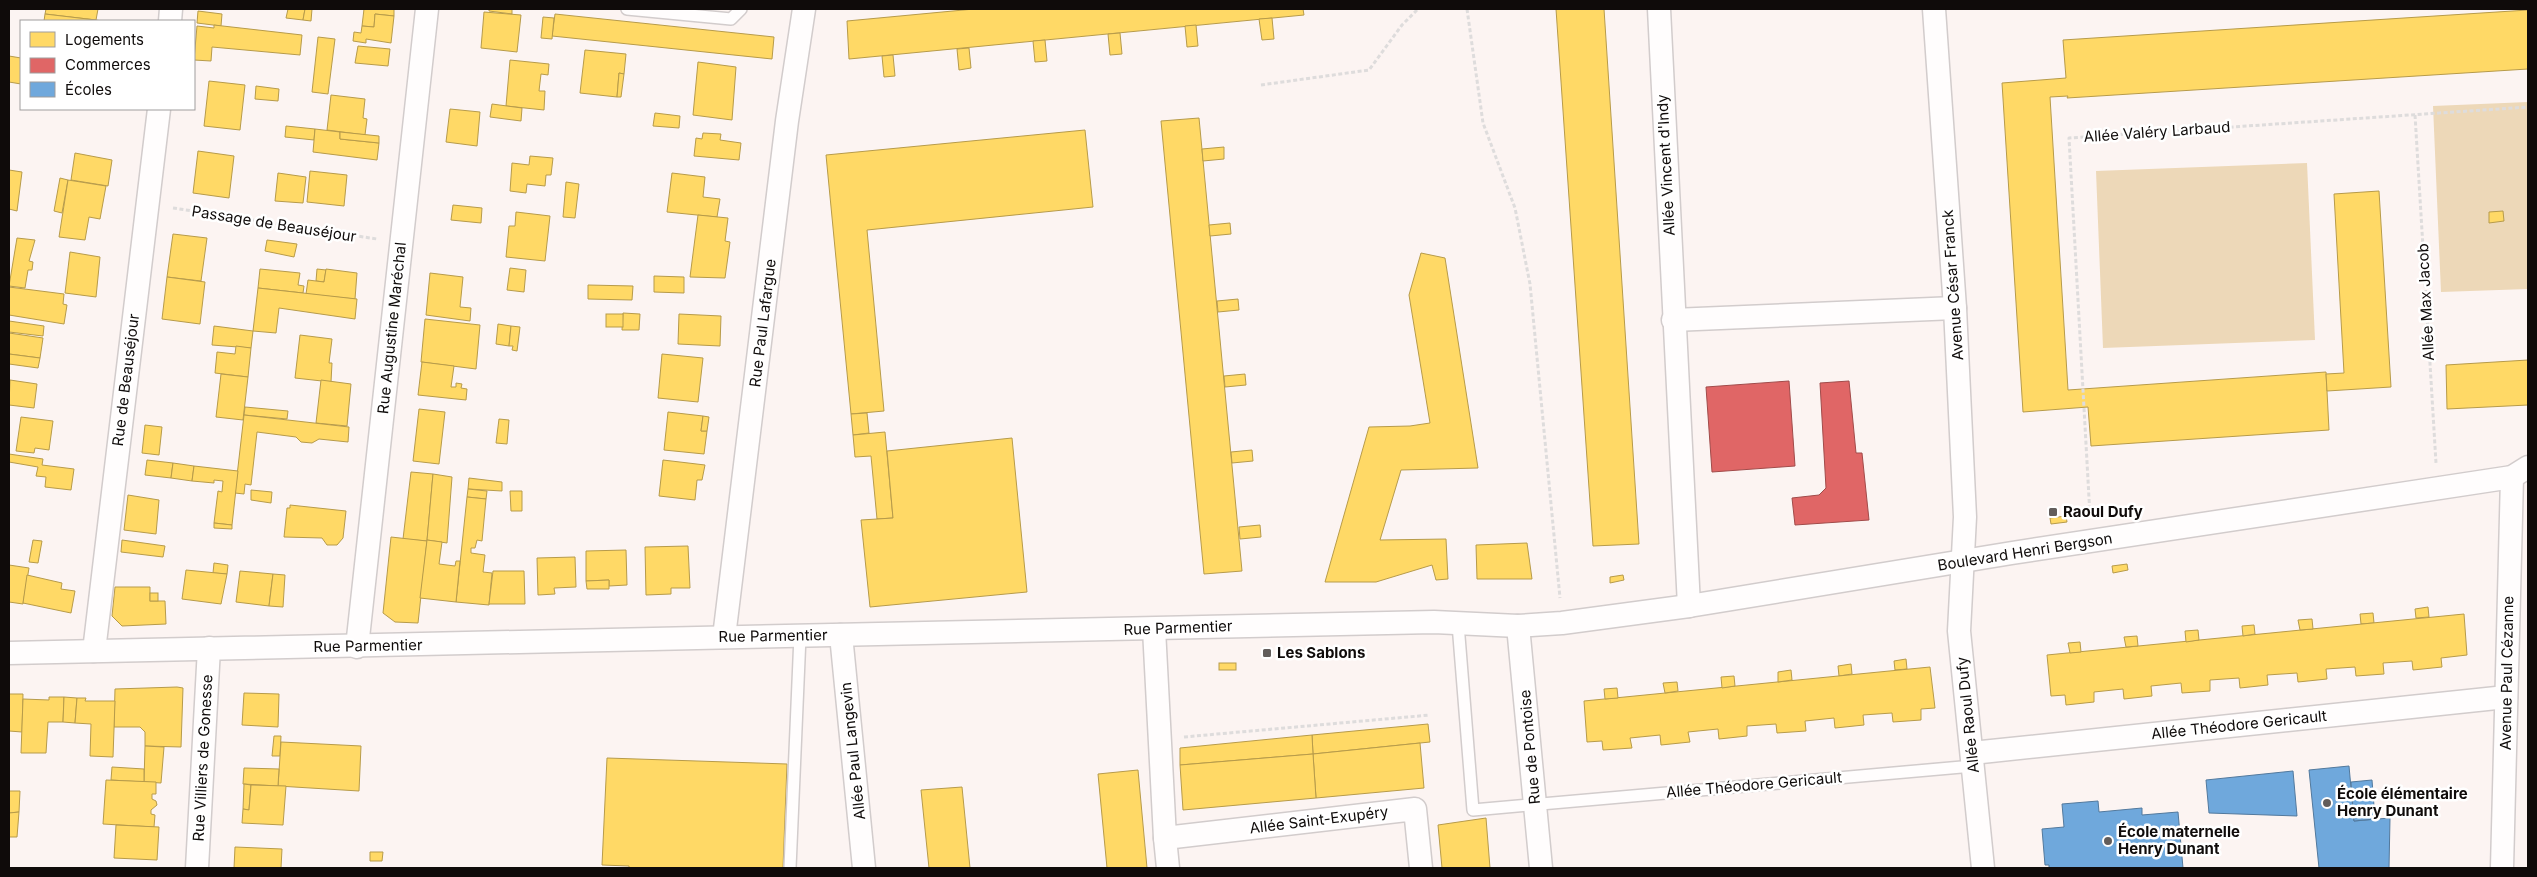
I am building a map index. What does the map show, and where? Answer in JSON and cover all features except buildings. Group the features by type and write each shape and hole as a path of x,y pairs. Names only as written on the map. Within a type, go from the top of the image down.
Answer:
{"street":[{"name":"Rue Augustine Maréchal","path":"358,647 427,9"},
{"name":"Rue Paul Lafargue","path":"724,637 800,9"},
{"name":"Allée Vincent d'Indy","path":"1659,9 1673,320 1689,606"},
{"name":"Avenue César Franck","path":"1934,9 1955,308 1965,517 1962,561"},
{"name":"Rue de Beauséjour","path":"94,651 159,110"},
{"path":"1673,320 1955,308"},
{"name":"Boulevard Henri Bergson","path":"1528,625 1562,623 1689,606 1962,561 2523,476"},
{"name":"Avenue Paul Cézanne","path":"2502,868 2506,696 2523,476"},
{"name":"Allée Raoul Dufy","path":"1962,561 1959,630 1983,868"},
{"name":"Rue Parmentier","path":"9,653 209,648 358,647 1425,622 1528,625"},
{"name":"Rue de Pontoise","path":"1528,625 1535,804 1541,868"},
{"path":"1154,629 1164,838 1168,868"},
{"name":"Allée Paul Langevin","path":"842,635 864,868"},
{"name":"Rue Villiers de Gonesse","path":"197,868 209,648"},
{"name":"Allée Théodore Gericault","path":"1972,759 2506,696"},
{"name":"Allée Saint-Exupéry","path":"1164,838 1415,809 1421,868"}],"lane":[{"path":"627,9 731,19 742,9"},
{"name":"Allée Théodore Gericault","path":"1458,624 1473,810 1972,759"},
{"path":"790,868 800,636"}],"path":[{"path":"1260,85 1369,70 1402,26 1418,9"},
{"path":"1467,9 1483,123 1515,208 1530,284 1562,623"},
{"name":"Allée Valéry Larbaud","path":"2092,541 2069,138 2528,107"},
{"name":"Allée Max Jacob","path":"2415,116 2438,489"},
{"name":"Passage de Beauséjour","path":"148,204 401,243"},
{"path":"1185,736 1430,715"}],"shaded area":[{"path":"2528,102 2528,289 2441,292 2433,106"},
{"path":"2307,163 2315,340 2103,348 2096,171"}],"place":[{"name":"Raoul Dufy","path":"2053,512"},
{"name":"Les Sablons","path":"1267,653"},
{"name":"École élémentaire Henry Dunant","path":"2327,803"},
{"name":"École maternelle Henry Dunant","path":"2108,841"}]}
